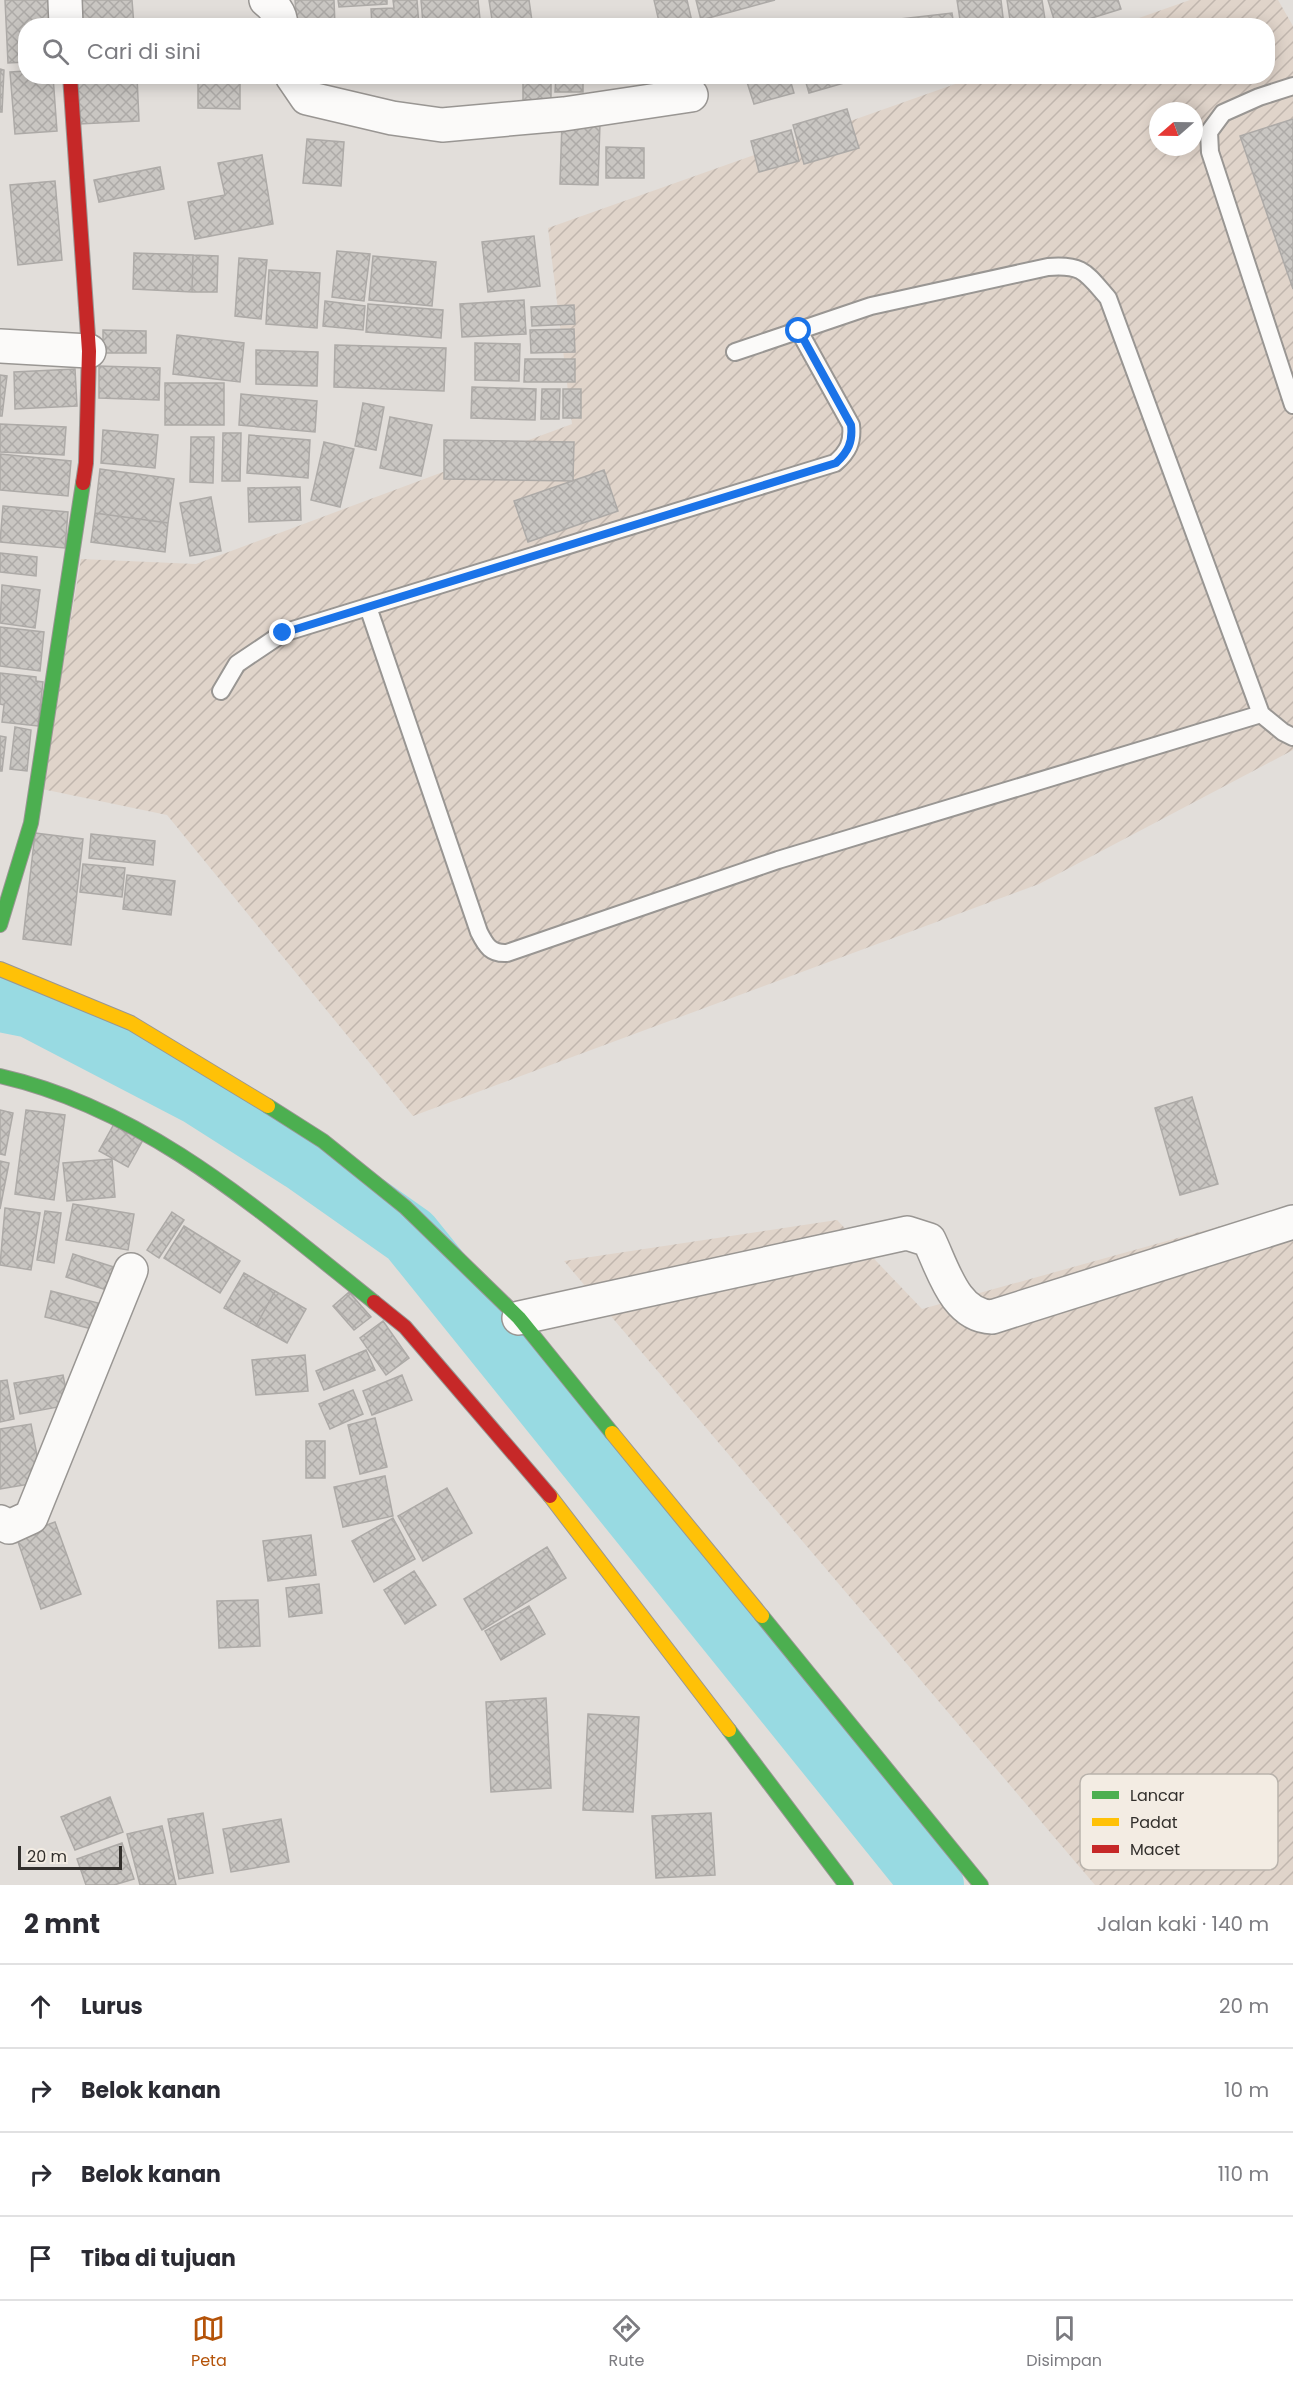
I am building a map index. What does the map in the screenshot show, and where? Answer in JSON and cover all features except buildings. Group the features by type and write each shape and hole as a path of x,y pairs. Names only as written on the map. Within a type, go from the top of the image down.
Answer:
{"street":[{"path":"64,0 65,18"},
{"path":"266,0 277,12 279,18"},
{"path":"0,925 33,812 86,463 89,351 71,84"},
{"path":"297,84 307,98 392,118 442,125 564,114 691,95"},
{"path":"0,346 89,351"},
{"path":"0,969 131,1023 229,1081 323,1141 405,1207 519,1318 981,1885"},
{"path":"0,1076 40,1085 137,1128 226,1184 405,1327 564,1511 846,1885"},
{"path":"519,1318 907,1233 929,1240 959,1300 969,1311 978,1316 992,1317 1293,1222"},
{"path":"13,1522 131,1270"}],"lane":[{"path":"1293,86 1259,97 1223,113 1209,132 1210,152 1293,405"},
{"path":"735,352 871,306 1048,267 1071,265 1089,276 1108,298 1261,714 1293,737"},
{"path":"221,691 237,664 283,633 836,463 846,453 852,437 851,425 799,331"},
{"path":"368,607 479,932 486,947 497,954 507,954 778,860 1261,714"}],"shaded area":[{"path":"1190,0 1278,0 1293,26 1293,750 1039,884 413,1116 167,815 42,789 81,559 196,564 572,424 548,228 955,84 1275,84 1275,18 1139,18"},
{"path":"1293,1206 1293,1885 1095,1885 1082,1870 1278,1870 1278,1774 1080,1774 1080,1867 564,1261 837,1220 922,1309"}],"waterway":[{"path":"0,1001 31,1007 200,1095 302,1160 410,1236 933,1885"}],"traffic: fast":[{"path":"0,925 31,823 83,483"},
{"path":"0,1076 53,1091 104,1112 152,1138 199,1167 244,1199 374,1302"},
{"path":"268,1106 323,1141 405,1207 519,1318 612,1433"},
{"path":"762,1616 981,1885"},
{"path":"729,1730 846,1885"}],"traffic: slow":[{"path":"0,969 131,1023 268,1106"},
{"path":"612,1433 762,1616"},
{"path":"550,1496 729,1730"}],"traffic: jam":[{"path":"71,84 89,351 86,463 83,483"},
{"path":"374,1302 405,1327 550,1496"}],"route":[{"path":"283,633 836,463 846,453 852,437 851,425 799,331"}]}
